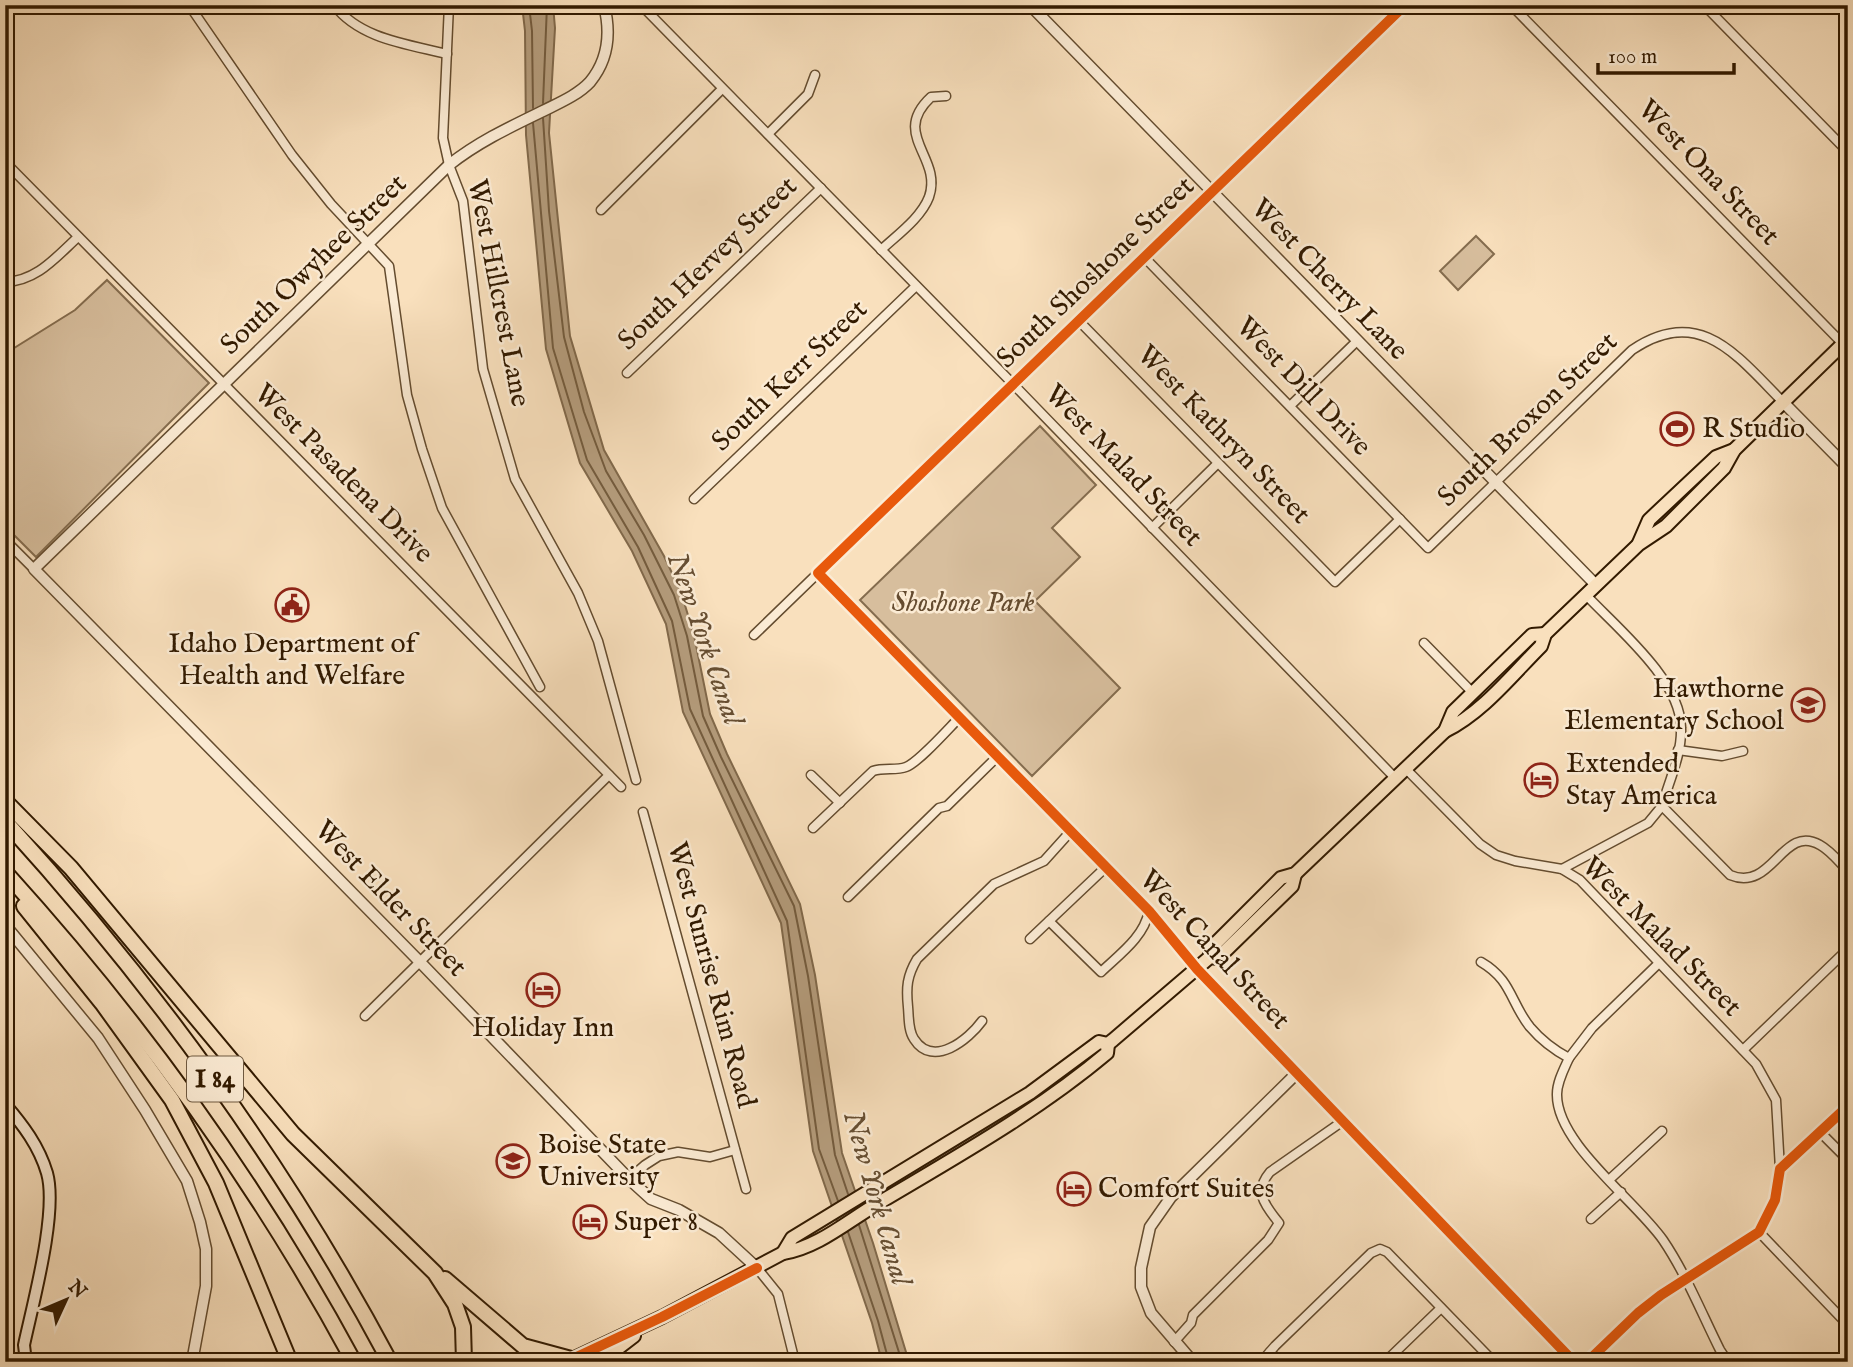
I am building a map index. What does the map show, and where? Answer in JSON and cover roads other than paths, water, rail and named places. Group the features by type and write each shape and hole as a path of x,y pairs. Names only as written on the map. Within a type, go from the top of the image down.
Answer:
{"highway":[{"path":"5,801 71,868 293,1134 421,1258 523,1346 569,1361"},
{"name":"I 84","path":"5,821 117,950 228,1096 308,1218 390,1362"},
{"name":"I 84","path":"5,872 98,978 167,1067 271,1219 354,1362"},
{"path":"5,884 102,1003 172,1100 216,1183 290,1362"},
{"path":"421,1258 446,1287 455,1304 463,1327 464,1362"}],"main road":[{"path":"569,1361 651,1323 783,1253 799,1251 1018,1118 1071,1082 1107,1053 1108,1044 1210,957 1210,949 1280,878 1295,874 1445,731 1462,723 1482,705 1541,646 1545,634 1639,544 1649,520 1716,457 1734,450 1845,341"},
{"path":"1445,731 1453,712 1472,692 1532,635 1545,634"},
{"path":"783,1253 792,1238 1030,1093 1099,1042 1108,1044"},
{"path":"5,1104 24,1126 37,1149 47,1175 51,1209 24,1345 26,1362"},
{"path":"600,1362 651,1323"}],"street":[{"path":"189,5 292,155 331,204 389,265 407,396 442,508 540,687"},
{"path":"334,5 356,27 384,38 447,54"},
{"name":"West Hillcrest Lane","path":"449,5 443,138 449,165 463,201 483,369 515,479 578,593 598,641 636,780"},
{"name":"South Owyhee Street","path":"34,569 449,165 477,144 572,96 589,83 607,51 610,27 604,5"},
{"name":"West Malad Street","path":"641,5 1396,779"},
{"name":"West Cherry Lane","path":"1030,5 1596,585"},
{"name":"South Shoshone Street","path":"754,635 1405,5"},
{"name":"West Ona Street","path":"1511,5 1845,341"},
{"path":"1704,5 1848,152"},
{"path":"768,134 808,94 815,75"},
{"path":"601,210 722,89"},
{"path":"881,250 928,201 931,176 915,135 914,124 920,107 931,97 946,96"},
{"name":"West Pasadena Drive","path":"5,162 621,787"},
{"name":"South Hervey Street","path":"627,373 821,188"},
{"path":"5,282 37,274 78,237"},
{"name":"West Dill Drive","path":"1144,257 1429,548"},
{"name":"South Kerr Street","path":"694,499 916,286"},
{"name":"West Kathryn Street","path":"1079,321 1335,582 1400,519"},
{"name":"South Broxon Street","path":"1429,548 1632,350 1647,340 1664,333 1680,331 1706,335 1733,352 1783,402"},
{"path":"1290,407 1357,341"},
{"path":"1783,402 1848,468"},
{"path":"1152,527 1219,463"},
{"name":"West Elder Street","path":"5,540 629,1179 652,1199 679,1210 719,1233 757,1268"},
{"name":"West Canal Street","path":"818,573 1149,911 1197,969 1574,1362"},
{"path":"1562,869 1648,823 1662,806 1682,729 1670,687 1586,595"},
{"path":"1424,643 1472,692"},
{"path":"813,828 873,771 913,764 960,718"},
{"path":"1678,750 1722,756 1743,751"},
{"path":"848,897 939,808 947,806 998,756"},
{"name":"West Malad Street","path":"1406,769 1480,844 1496,855 1562,869 1580,880 1743,1050 1764,1076 1776,1100 1780,1169"},
{"path":"365,1016 609,775"},
{"path":"811,775 839,803"},
{"path":"1662,806 1730,875 1738,878 1760,875 1787,848 1805,840 1817,843 1827,850 1848,871"},
{"name":"West Sunrise Rim Road","path":"643,812 746,1189"},
{"path":"982,1021 970,1037 948,1050 935,1052 922,1047 914,1039 910,1029 906,985 909,971 917,959 994,884 1006,876 1044,861 1071,831"},
{"path":"1030,939 1106,867"},
{"path":"1049,921 1101,972 1140,933 1147,922 1149,911"},
{"path":"5,925 98,1038 187,1181 206,1249 206,1286 192,1362"},
{"path":"1743,1050 1848,949"},
{"path":"1481,962 1501,976 1530,1026 1554,1050 1569,1058"},
{"path":"1659,963 1592,1028 1569,1058 1561,1075 1557,1094 1562,1119 1573,1140 1662,1240 1728,1362"},
{"path":"1193,1362 1151,1313 1141,1287 1141,1268 1150,1227 1171,1197 1297,1073"},
{"path":"1587,1362 1638,1312 1759,1232 1775,1200 1780,1169 1848,1107"},
{"path":"1174,1342 1191,1322 1193,1315 1268,1240 1279,1223 1260,1192 1262,1181 1270,1172 1343,1121"},
{"path":"1609,1180 1662,1131"},
{"path":"1820,1132 1848,1160"},
{"name":"West Sunrise Rim Road","path":"629,1179 659,1156 678,1153 710,1157 736,1150"},
{"path":"1591,1219 1621,1192"},
{"path":"1759,1232 1848,1325"},
{"path":"1261,1362 1371,1253 1380,1249 1387,1252 1493,1362"},
{"path":"757,1268 778,1294 795,1362"},
{"path":"1385,1362 1441,1308"},
{"path":"1270,1352 1280,1362"}],"water":[{"path":"522,5 553,5 555,28 549,133 570,336 604,450 664,556 681,592 694,635 710,714 800,904 815,975 842,1153 909,1362 882,1362 872,1323 813,1151 781,923 683,712 666,624 632,551 580,463 546,349 526,135 525,31"}],"place":[{"name":"R Studio","path":"1677,429"},
{"name":"Idaho Department of Health and Welfare","path":"292,605"},
{"name":"Hawthorne Elementary School","path":"1808,705"},
{"name":"Extended Stay America","path":"1541,780"},
{"name":"Holiday Inn","path":"543,990"},
{"name":"Boise State University","path":"513,1161"},
{"name":"Comfort Suites","path":"1074,1189"},
{"name":"Super 8","path":"590,1222"}],"park label":[{"name":"Shoshone Park","path":"963,603"}],"water label":[{"name":"New York Canal","path":"704,639"},
{"name":"New York Canal","path":"876,1198"}]}
